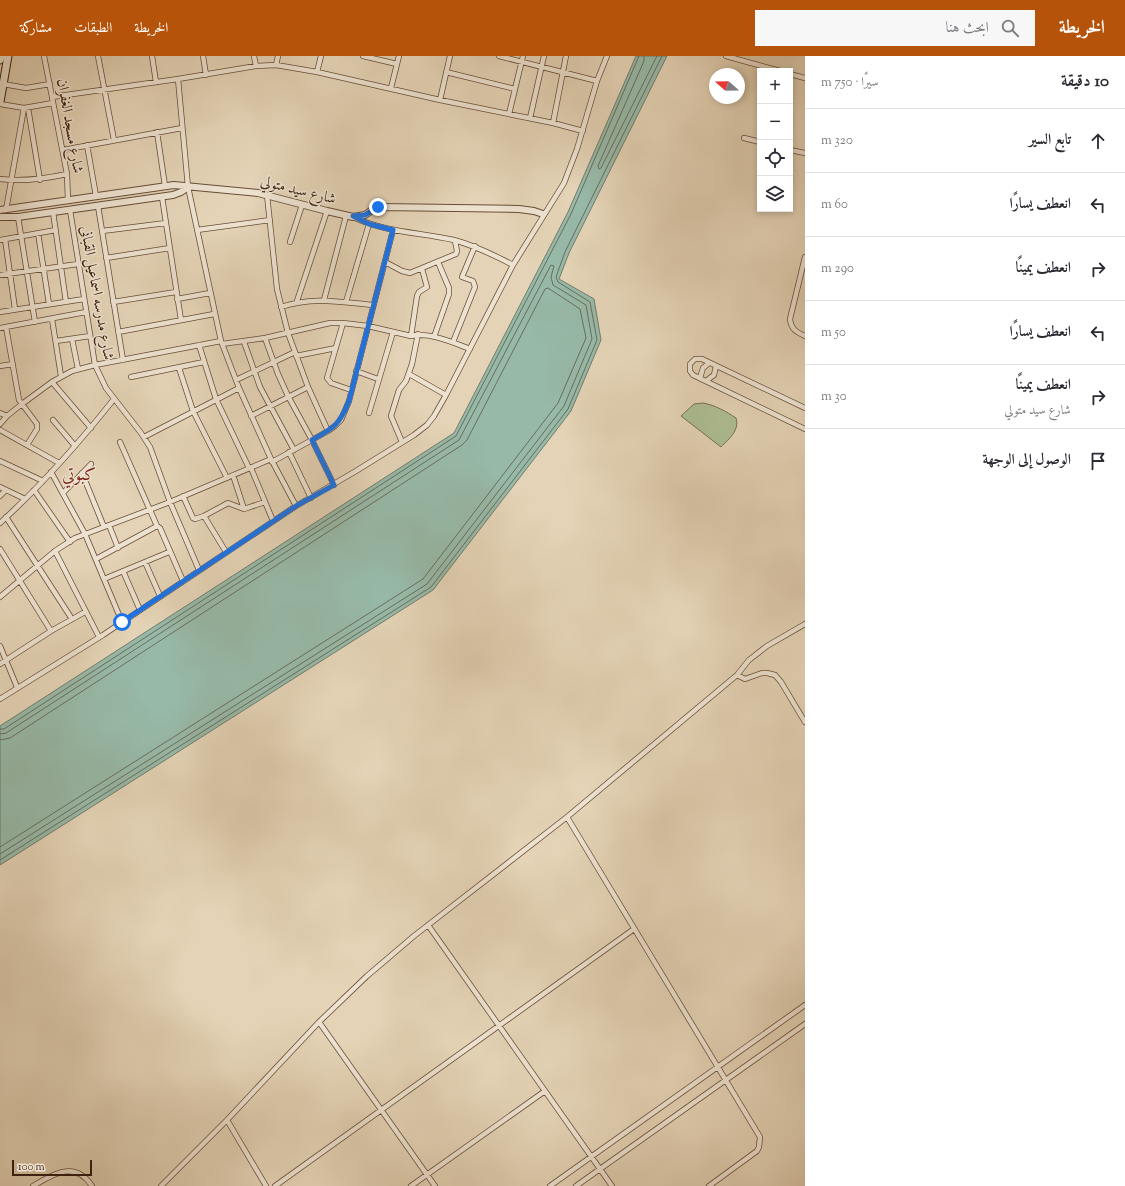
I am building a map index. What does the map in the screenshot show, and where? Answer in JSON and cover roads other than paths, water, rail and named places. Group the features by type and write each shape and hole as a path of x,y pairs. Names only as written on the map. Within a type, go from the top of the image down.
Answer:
{"main road":[{"path":"0,60 1,56"},
{"path":"0,103 8,56"}],"street":[{"name":"شارع مسجد الغفران","path":"44,56 67,174 68,201"},
{"path":"98,56 114,140"},
{"path":"152,56 156,82"},
{"path":"203,56 206,75"},
{"path":"254,56 256,66"},
{"path":"276,65 278,56"},
{"path":"317,72 321,56"},
{"path":"363,56 397,64"},
{"path":"391,88 399,56"},
{"path":"440,100 450,56"},
{"path":"499,56 597,81"},
{"path":"509,114 523,56"},
{"path":"530,118 544,56"},
{"path":"552,123 566,56"},
{"path":"0,699 99,637 296,506 334,485 427,425 446,395 513,265 543,214 564,183 578,149 597,81 607,56"},
{"path":"726,56 769,68"},
{"path":"52,97 178,80 256,66 276,65 317,72 440,100 530,118 583,131"},
{"path":"446,72 515,89"},
{"path":"793,75 805,78"},
{"path":"178,80 188,187 221,342 239,388 271,460 296,506"},
{"path":"3,84 26,88 50,84"},
{"path":"0,103 26,108 53,103"},
{"path":"26,108 40,180"},
{"path":"3,210 12,180 26,108"},
{"path":"63,150 182,128"},
{"path":"157,132 165,186"},
{"path":"744,138 757,141"},
{"path":"87,145 96,196"},
{"path":"793,151 805,153"},
{"path":"0,179 40,180 67,174"},
{"name":"شارع سيد متولي","path":"3,210 174,185 267,195 346,216 365,215 376,208 381,207 524,209 543,214"},
{"name":"شارع سيد متولي","path":"0,217 18,217 162,197 178,194 188,187"},
{"path":"267,195 277,289 281,306 288,333 308,387 328,431"},
{"path":"162,197 180,320"},
{"path":"290,242 302,205"},
{"path":"98,206 123,360"},
{"name":"شارع مدرسه اسماعيل القبانى","path":"70,210 95,365 106,388 114,400 144,437 150,447 170,502 199,570"},
{"path":"297,301 327,211"},
{"path":"53,212 66,302"},
{"path":"324,300 346,216"},
{"path":"353,216 369,224 393,230 475,246 513,265"},
{"path":"18,217 35,322"},
{"path":"197,230 270,220"},
{"path":"102,231 166,223"},
{"path":"346,302 369,224"},
{"path":"15,309 3,239 56,230"},
{"path":"0,597 55,551 85,534 150,508 170,502 294,450 328,431 341,420 349,401 393,230"},
{"path":"38,233 49,304"},
{"path":"385,262 407,273 414,272 456,254 455,241"},
{"path":"453,342 475,287 473,281 462,277 475,246"},
{"path":"106,258 170,248"},
{"path":"805,257 790,319 790,324 793,330 805,336"},
{"path":"434,337 449,294 449,288 438,262"},
{"path":"0,275 78,264"},
{"path":"411,336 417,296 419,292 427,288 422,269"},
{"path":"114,302 176,292"},
{"path":"177,299 210,293"},
{"path":"0,312 84,299"},
{"path":"281,306 297,301 324,300 373,305"},
{"path":"0,328 86,312"},
{"path":"118,332 214,314"},
{"path":"52,319 61,376"},
{"path":"0,424 7,416 52,382 61,376 78,369 198,345 221,342 244,342 288,333 321,324 343,323 368,326 411,336 418,334 453,342 470,349"},
{"path":"343,323 327,375 327,380 331,383 351,390"},
{"path":"6,327 18,396 37,424 37,429 27,445"},
{"path":"369,413 393,332"},
{"path":"402,442 391,416 399,390 409,374 418,334"},
{"path":"56,342 90,336"},
{"path":"265,338 273,362 288,396 334,485"},
{"path":"72,339 78,369"},
{"path":"244,342 254,371 270,406 294,450"},
{"path":"198,345 216,399 250,468 273,521"},
{"path":"236,380 273,362 296,354 336,348"},
{"path":"805,408 699,358 695,359 690,364 689,368 691,373 805,429"},
{"path":"131,377 204,362"},
{"path":"700,378 703,368 709,363"},
{"path":"0,366 13,364"},
{"path":"706,381 714,375 716,366"},
{"path":"180,368 193,411 227,478"},
{"path":"356,372 378,379"},
{"path":"409,374 446,395"},
{"path":"52,382 91,428"},
{"path":"251,416 308,387"},
{"path":"144,437 239,388"},
{"path":"0,523 43,481 114,400"},
{"path":"0,413 7,416"},
{"path":"53,420 75,446"},
{"path":"0,430 59,463"},
{"path":"120,442 183,581"},
{"path":"289,452 311,498"},
{"path":"0,461 43,481"},
{"path":"63,493 91,464"},
{"path":"51,472 85,534 122,622"},
{"path":"82,473 104,527"},
{"path":"233,475 244,509"},
{"path":"0,487 25,499"},
{"path":"0,496 6,490"},
{"path":"34,490 70,542"},
{"path":"183,496 194,518 196,519 228,503 244,509 265,502"},
{"path":"204,516 226,552"},
{"path":"6,517 70,616"},
{"path":"109,525 118,548"},
{"path":"96,560 157,526"},
{"path":"0,549 51,631"},
{"path":"55,551 99,637"},
{"path":"104,580 170,552"},
{"path":"145,562 160,596"},
{"path":"123,571 140,610"},
{"path":"0,664 51,631 85,612"},
{"path":"162,1186 227,1120 319,1022 367,976 428,925 567,817 736,675 749,660 767,646 805,624"},
{"path":"0,646 17,687"},
{"path":"736,675 745,679 767,672 775,675 781,682 805,722"},
{"path":"567,817 758,1133 760,1142 759,1147 753,1154 709,1186"},
{"path":"428,925 612,1186"},
{"path":"275,1186 634,929"},
{"path":"550,1186 805,1005"},
{"path":"319,1022 435,1186"},
{"path":"576,1186 805,1024"},
{"path":"411,1186 545,1091"},
{"path":"227,1120 266,1186"},
{"path":"33,1186 48,1177 73,1170 86,1178 92,1186"}],"water":[{"path":"636,56 667,56 569,253 559,279 594,299 601,340 571,411 433,590 0,865 0,726 454,433 568,212"}],"district":[{"name":"كبوتي","path":"79,476"}]}
